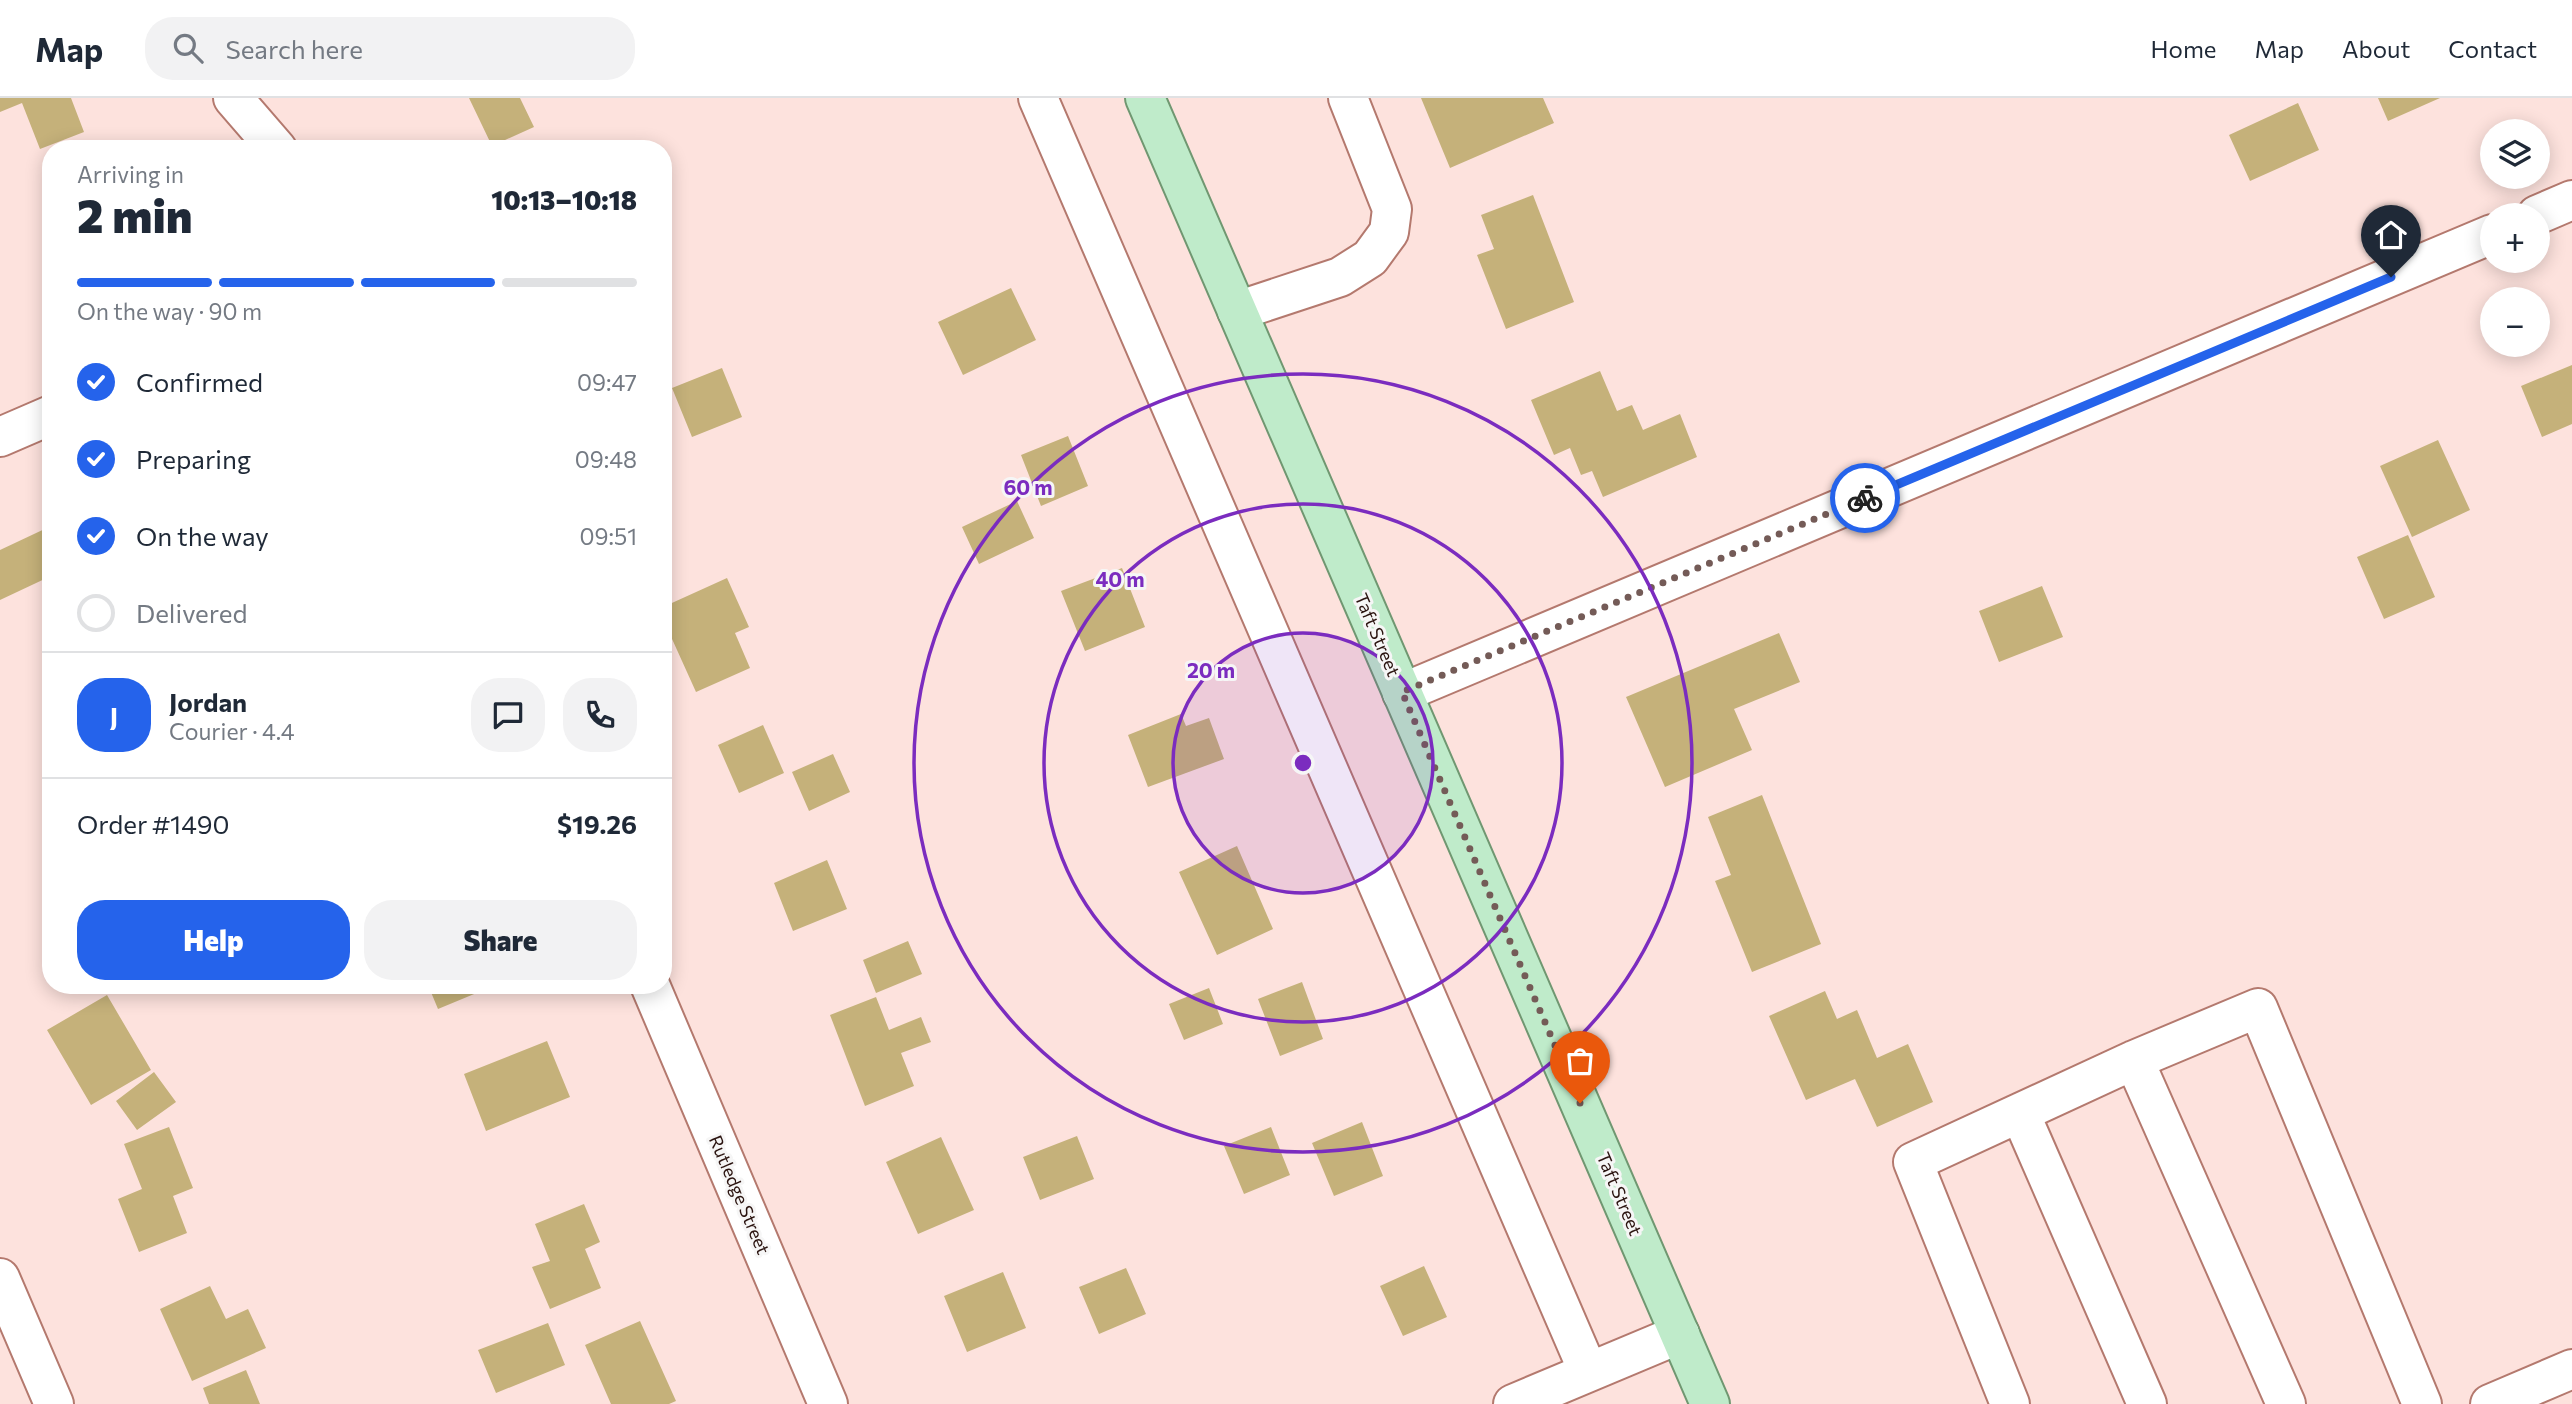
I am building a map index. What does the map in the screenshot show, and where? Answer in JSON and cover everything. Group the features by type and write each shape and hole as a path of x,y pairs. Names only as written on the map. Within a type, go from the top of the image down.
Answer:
{"main road":[{"name":"Taft Street","path":"1145,98 1710,1404"}],"street":[{"path":"233,98 270,140"},
{"path":"1038,98 1588,1371"},
{"path":"1237,312 1340,277 1370,258 1390,232 1392,209 1349,98"},
{"path":"2550,210 2572,201"},
{"path":"1402,692 2480,239"},
{"path":"0,437 42,419"},
{"name":"Rutledge Street","path":"654,994 828,1404"},
{"path":"2010,1404 1913,1162 2134,1060 2258,1008 2422,1404"},
{"path":"2134,1060 2286,1404"},
{"path":"2020,1113 2147,1404"},
{"path":"0,1278 54,1404"},
{"path":"1513,1404 1679,1334"},
{"path":"2490,1404 2572,1369"}],"building":[{"path":"0,98 71,98 84,132 63,140 42,140 40,149 22,103 0,112"},
{"path":"469,98 520,98 534,127 505,140 489,140"},
{"path":"1421,98 1543,98 1554,123 1450,168"},
{"path":"2378,98 2440,98 2388,121"},
{"path":"2298,103 2319,150 2250,181 2229,135"},
{"path":"1533,195 1574,302 1506,329 1477,255 1494,249 1481,215"},
{"path":"1011,288 1036,340 963,375 938,322"},
{"path":"2572,365 2572,424 2542,437 2521,386"},
{"path":"722,368 742,417 692,437 672,388"},
{"path":"1600,371 1617,411 1632,405 1643,430 1680,414 1697,457 1603,497 1592,471 1581,475 1570,448 1554,455 1531,400"},
{"path":"1068,436 1088,486 1041,506 1021,455"},
{"path":"2438,440 2470,510 2412,537 2380,466"},
{"path":"1017,501 1034,538 979,564 962,527"},
{"path":"42,530 42,580 0,600 0,550"},
{"path":"2408,535 2435,597 2384,619 2357,557"},
{"path":"1122,568 1145,627 1085,651 1061,591"},
{"path":"727,578 749,627 735,633 750,668 696,692 672,639 672,603"},
{"path":"2042,586 2063,637 1999,662 1979,611"},
{"path":"1779,633 1800,682 1734,709 1752,750 1665,787 1626,697"},
{"path":"1181,714 1186,726 1209,718 1224,759 1148,787 1128,735"},
{"path":"763,725 784,773 739,793 718,745"},
{"path":"833,754 850,792 809,811 792,772"},
{"path":"1762,795 1821,944 1752,972 1715,881 1731,875 1708,817"},
{"path":"1237,846 1273,929 1217,955 1179,872"},
{"path":"827,860 847,909 793,931 774,883"},
{"path":"908,941 922,974 876,993 863,960"},
{"path":"1302,982 1323,1039 1280,1056 1258,999"},
{"path":"1209,988 1223,1024 1184,1040 1169,1004"},
{"path":"1825,991 1837,1019 1857,1010 1877,1058 1908,1044 1933,1102 1877,1127 1855,1079 1806,1100 1769,1016"},
{"path":"432,994 474,994 438,1009"},
{"path":"107,995 151,1070 91,1105 47,1030"},
{"path":"876,997 889,1030 921,1017 931,1042 901,1053 914,1086 865,1106 830,1015"},
{"path":"547,1041 570,1097 486,1131 464,1074"},
{"path":"154,1072 176,1102 137,1130 116,1101"},
{"path":"1362,1122 1383,1176 1334,1196 1312,1143"},
{"path":"169,1127 193,1188 173,1196 187,1233 139,1252 118,1199 142,1189 124,1144"},
{"path":"1271,1127 1290,1175 1244,1194 1224,1146"},
{"path":"1077,1136 1094,1179 1040,1200 1023,1157"},
{"path":"941,1137 974,1210 918,1234 886,1162"},
{"path":"584,1204 600,1242 585,1249 601,1288 550,1309 532,1267 550,1261 535,1224"},
{"path":"1424,1266 1447,1317 1403,1336 1380,1286"},
{"path":"1126,1268 1146,1314 1099,1334 1079,1287"},
{"path":"1003,1272 1026,1328 967,1352 944,1296"},
{"path":"210,1286 226,1319 248,1309 266,1348 192,1381 160,1309"},
{"path":"640,1321 676,1401 669,1404 611,1404 585,1345"},
{"path":"548,1323 565,1365 496,1393 478,1350"},
{"path":"246,1370 260,1404 209,1404 203,1388"}],"way so far":[{"path":"1580,1103 1402,692 1865,498"}],"route":[{"path":"1865,498 2391,277"}]}
